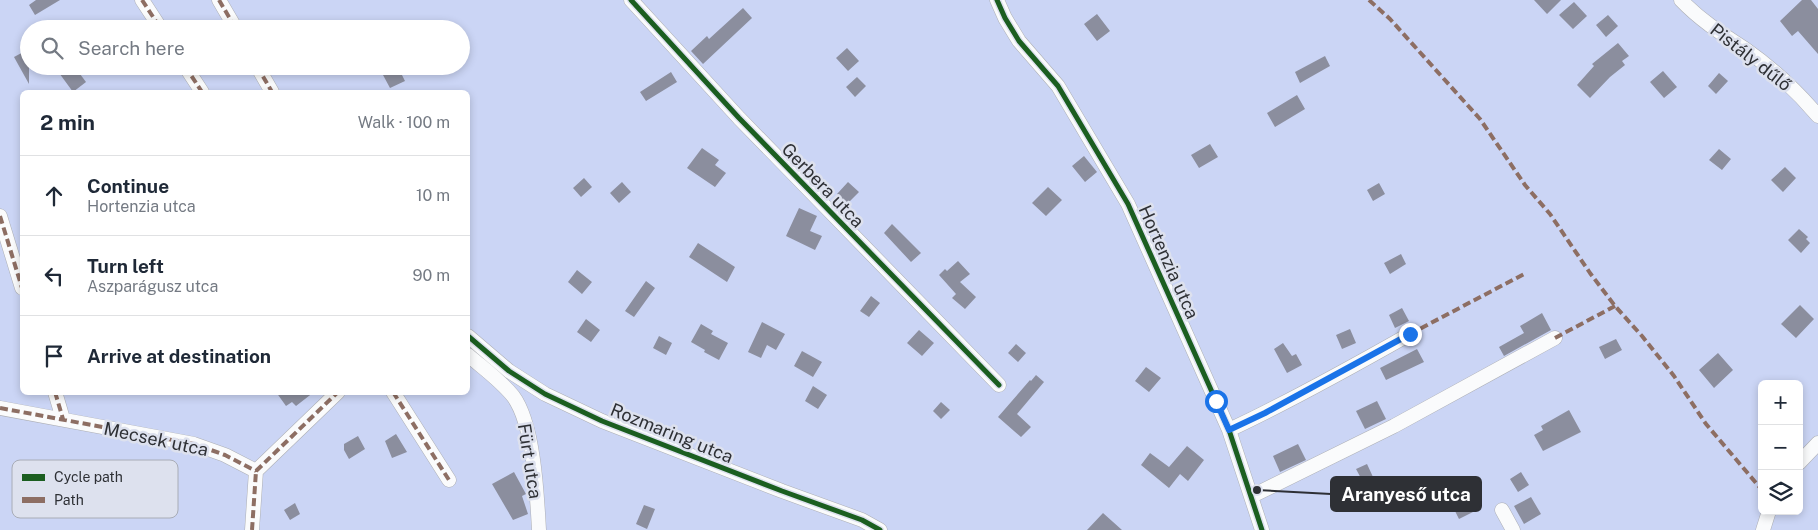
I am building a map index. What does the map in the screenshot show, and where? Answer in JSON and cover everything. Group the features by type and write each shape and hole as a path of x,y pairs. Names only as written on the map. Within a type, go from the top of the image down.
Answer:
{"street":[{"path":"142,0 154,20"},
{"path":"220,0 231,20"},
{"name":"Gerbera utca","path":"631,0 740,118 999,385"},
{"name":"Hortenzia utca","path":"997,0 1019,41 1058,86 1128,204 1229,430 1262,530"},
{"name":"Pistály dűlő","path":"1681,0 1711,28 1746,50 1777,75 1805,100 1818,116"},
{"path":"191,75 201,90"},
{"path":"262,75 271,90"},
{"path":"0,216 20,281"},
{"path":"1229,430 1300,395 1410,334"},
{"name":"Rozmaring utca","path":"470,338 509,372 545,394 602,421 862,520 880,530"},
{"path":"1252,496 1394,426 1555,338"},
{"name":"Fürt utca","path":"470,357 500,382 514,398 522,413 530,442 539,530"},
{"path":"56,395 63,419"},
{"path":"252,530 256,471 335,395"},
{"path":"395,395 449,480"},
{"name":"Mecsek utca","path":"0,408 194,444 225,455 256,471"},
{"path":"1803,459 1818,443"},
{"path":"1502,510 1513,530"},
{"path":"1763,530 1768,515"}],"shaded area":[{"path":"0,0 1818,0 1818,530 0,530"}],"building":[{"path":"36,0 60,0 35,15 29,5"},
{"path":"1534,0 1561,0 1547,14"},
{"path":"1802,0 1811,0 1818,9 1818,54 1798,31 1792,36 1780,21"},
{"path":"1574,2 1587,16 1573,29 1559,15"},
{"path":"743,8 752,18 703,64 691,51 707,36 709,39"},
{"path":"1097,14 1110,31 1097,41 1084,24"},
{"path":"1608,15 1618,26 1606,37 1596,25"},
{"path":"1618,43 1629,56 1622,61 1625,65 1610,77 1590,98 1577,85 1594,66 1592,64"},
{"path":"847,48 859,61 848,71 836,58"},
{"path":"20,54 20,68 14,57"},
{"path":"1325,56 1330,66 1300,83 1295,72"},
{"path":"1663,71 1677,87 1664,98 1650,82"},
{"path":"671,72 677,82 646,101 640,92"},
{"path":"1719,73 1728,81 1716,94 1708,86"},
{"path":"24,75 29,75 29,84"},
{"path":"61,75 81,75 86,82 76,90 72,90"},
{"path":"383,75 402,75 405,81 390,88"},
{"path":"857,77 866,86 855,97 846,87"},
{"path":"1297,95 1305,109 1275,127 1267,113"},
{"path":"1210,144 1218,157 1199,168 1191,155"},
{"path":"702,148 719,160 715,165 726,173 715,187 687,168"},
{"path":"1719,149 1731,159 1722,170 1709,160"},
{"path":"1084,156 1097,172 1085,182 1072,166"},
{"path":"1785,167 1796,178 1783,192 1771,180"},
{"path":"584,178 592,187 581,197 573,188"},
{"path":"622,182 631,192 619,203 610,193"},
{"path":"848,182 859,192 847,204 837,194"},
{"path":"1379,183 1385,194 1373,201 1367,190"},
{"path":"1048,187 1062,200 1046,216 1032,203"},
{"path":"799,208 817,216 810,231 822,236 815,250 786,236"},
{"path":"892,224 921,253 911,262 884,233"},
{"path":"1799,229 1808,237 1806,239 1810,243 1801,253 1788,240"},
{"path":"698,243 735,267 727,282 689,257"},
{"path":"1401,254 1406,264 1390,274 1384,263"},
{"path":"958,261 970,274 960,282 976,297 965,309 952,298 956,294 939,275 945,269 947,271"},
{"path":"577,270 592,282 582,294 568,282"},
{"path":"646,281 655,288 634,317 625,311"},
{"path":"871,296 880,303 869,317 860,311"},
{"path":"1800,305 1814,319 1796,338 1781,324"},
{"path":"1402,308 1409,321 1395,328 1389,315"},
{"path":"1542,313 1551,330 1504,356 1499,347 1524,333 1520,326"},
{"path":"586,319 600,330 591,342 577,332"},
{"path":"762,322 785,334 776,350 767,345 761,358 748,352"},
{"path":"701,324 713,331 711,334 728,343 719,360 691,342"},
{"path":"1350,329 1356,343 1342,349 1336,335"},
{"path":"919,330 934,343 922,356 907,343"},
{"path":"659,336 672,343 666,355 653,348"},
{"path":"1616,339 1622,350 1605,359 1599,347"},
{"path":"1283,343 1292,356 1296,354 1302,365 1287,373 1274,349"},
{"path":"1016,344 1026,353 1018,362 1008,353"},
{"path":"1417,349 1424,362 1386,380 1380,368"},
{"path":"802,351 822,362 813,377 794,366"},
{"path":"1718,353 1733,370 1714,388 1699,370"},
{"path":"1146,367 1161,378 1149,392 1135,381"},
{"path":"1036,375 1044,382 1017,414 1031,427 1021,437 998,417"},
{"path":"813,386 827,395 818,409 805,401"},
{"path":"278,395 310,395 296,406 292,402 286,406"},
{"path":"1377,401 1386,419 1365,429 1356,411"},
{"path":"941,402 950,410 941,419 933,411"},
{"path":"1569,410 1581,432 1543,451 1534,435 1543,430 1541,426"},
{"path":"396,434 407,452 392,458 385,441"},
{"path":"358,436 365,449 349,459 344,450 344,444"},
{"path":"1298,444 1306,460 1280,472 1273,456"},
{"path":"1187,446 1204,460 1188,481 1180,474 1169,488 1141,465 1150,453 1169,467"},
{"path":"1367,464 1373,477 1363,482 1356,469"},
{"path":"514,472 526,494 522,496 528,514 513,520 492,484"},
{"path":"1521,472 1529,485 1518,492 1510,479"},
{"path":"1531,497 1541,514 1524,524 1514,506"},
{"path":"1470,501 1475,511 1459,519 1454,509"},
{"path":"295,503 300,514 290,520 284,510"},
{"path":"644,505 655,509 647,529 636,524"},
{"path":"1103,513 1122,530 1087,530"}],"marked path":[{"path":"142,0 155,20"},
{"path":"219,0 231,20"},
{"path":"1369,0 1390,19 1480,119 1525,185 1550,214 1615,306 1674,376 1706,424 1758,485"},
{"path":"191,75 201,90"},
{"path":"262,75 271,90"},
{"path":"0,216 20,281"},
{"path":"1410,334 1526,273"},
{"path":"1555,338 1615,306"},
{"path":"56,395 63,419"},
{"path":"256,471 335,395"},
{"path":"395,395 449,480"},
{"path":"0,408 194,444 225,455 256,471"},
{"path":"252,530 256,471"}],"cycle path":[{"path":"631,0 739,118 999,385"},
{"path":"997,0 1019,41 1058,86 1128,204 1229,430 1262,530"},
{"path":"470,338 509,371 545,394 602,421 862,520 880,530"}],"place":[{"name":"Aranyeső utca","path":"1257,490"}],"route":[{"path":"1216,401 1229,430 1352,367 1410,334"}]}
